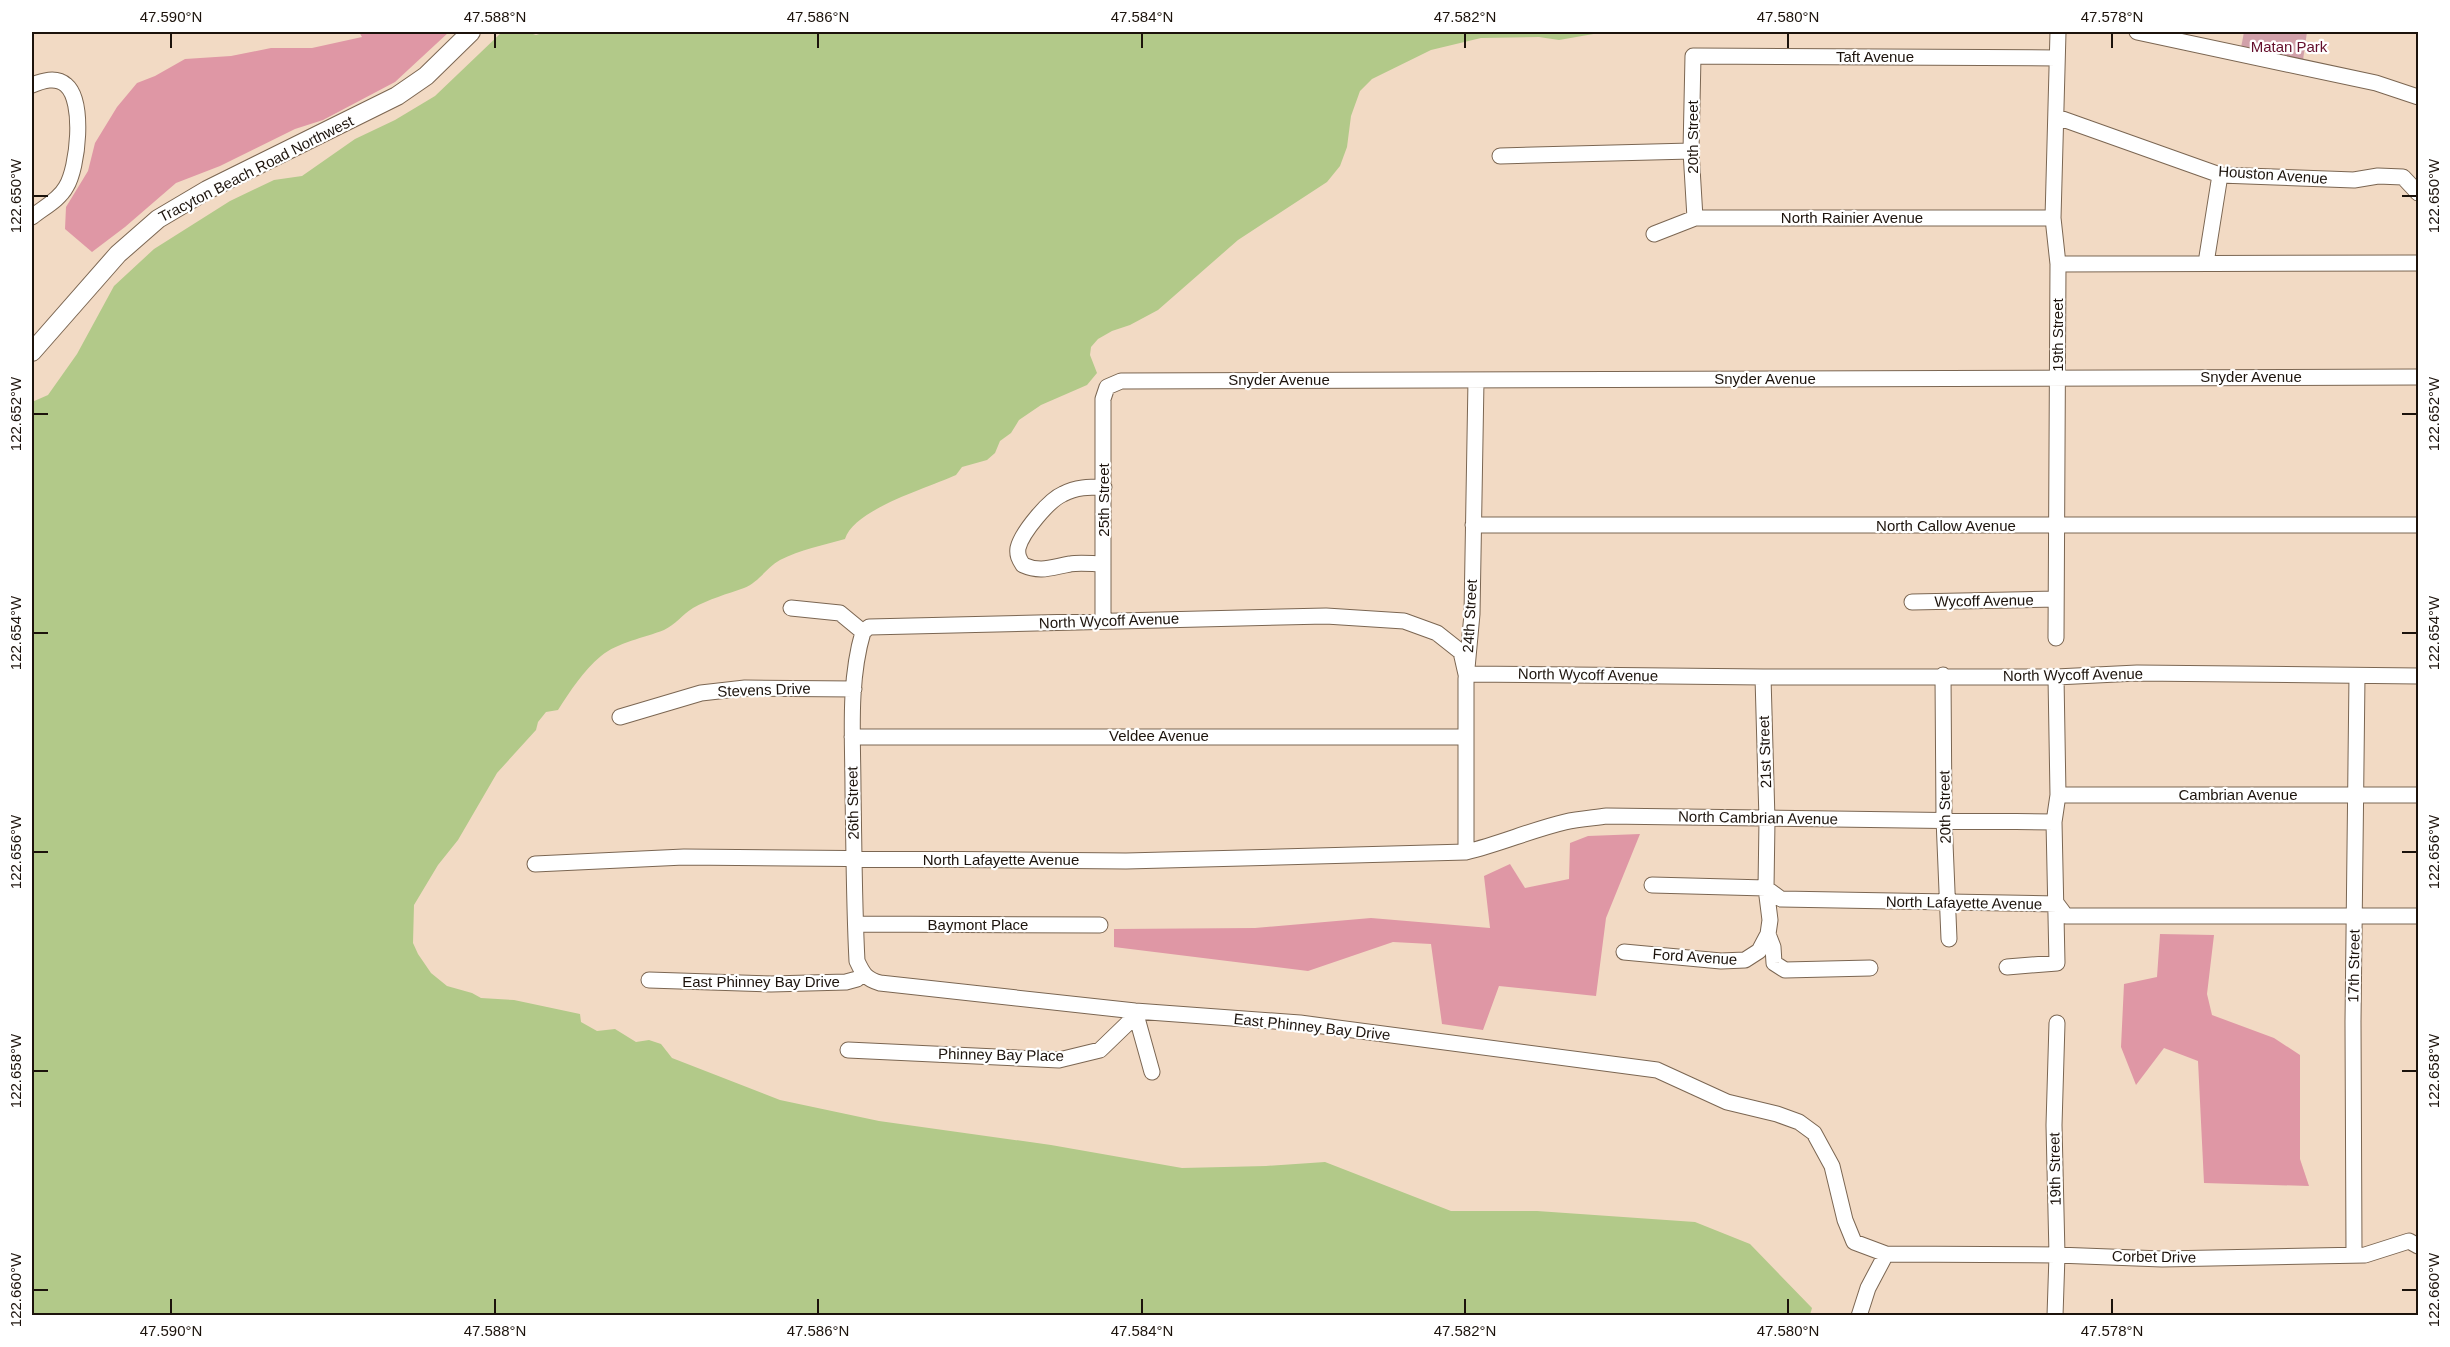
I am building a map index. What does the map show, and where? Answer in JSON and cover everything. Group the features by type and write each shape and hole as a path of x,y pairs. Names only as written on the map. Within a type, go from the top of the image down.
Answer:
{"main road":[{"name":"Tracyton Beach Road Northwest","path":"32,352 128,245 158,219 207,190 397,96 426,76 471,32"}],"street":[{"name":"19th Street","path":"2056,638 2058,264 2053,218 2058,32"},
{"path":"2137,32 2376,83 2418,97"},
{"name":"Taft Avenue","path":"1693,56 2057,58"},
{"name":"20th Street","path":"1693,56 1691,151 1695,218"},
{"path":"32,85 45,80 58,80 67,85 74,97 78,130 68,186 60,196 32,217"},
{"name":"Houston Avenue","path":"2057,117 2220,175 2354,180 2378,176 2403,177 2418,192"},
{"path":"1500,156 1691,151"},
{"path":"2206,263 2220,175"},
{"name":"North Rainier Avenue","path":"1654,234 1695,218 2053,218"},
{"path":"2058,264 2418,263"},
{"name":"Snyder Avenue","path":"1113,383 1143,379 2418,377"},
{"name":"24th Street","path":"1466,852 1466,674 1472,614 1476,380"},
{"name":"25th Street","path":"1103,620 1103,399 1107,387 1113,383"},
{"path":"1103,564 1070,563 1058,568 1040,570 1023,565 1018,558 1018,547 1052,500 1075,489 1104,487"},
{"name":"North Callow Avenue","path":"1473,525 2055,527 2418,525"},
{"name":"Wycoff Avenue","path":"1912,602 2056,599"},
{"path":"791,608 840,613 863,632"},
{"name":"North Wycoff Avenue","path":"863,632 869,627 1326,616 1404,621 1437,633 1461,652 1466,674 1763,677 1943,675 2056,677 2137,674 2418,676"},
{"name":"26th Street","path":"863,632 858,648 852,737 857,961 863,974"},
{"name":"20th Street","path":"1943,675 1944,819 1949,939"},
{"name":"17th Street","path":"2354,1255 2357,676"},
{"name":"21st Street","path":"1763,677 1767,820 1766,888 1770,920 1768,934"},
{"path":"2007,967 2057,963 2054,822 2058,795 2056,677"},
{"name":"Stevens Drive","path":"620,717 701,693 745,688 854,689"},
{"name":"Veldee Avenue","path":"852,737 1465,737"},
{"name":"Cambrian Avenue","path":"2058,795 2418,795"},
{"name":"North Cambrian Avenue","path":"1466,852 1567,822 1606,816 1767,820 1944,819 2054,822"},
{"name":"North Lafayette Avenue","path":"535,864 684,857 1126,861 1466,852"},
{"name":"North Lafayette Avenue","path":"1652,885 1766,888 1781,898 2057,904 2067,916 2418,916"},
{"name":"Baymont Place","path":"856,924 1100,925"},
{"path":"1768,934 1773,947 1774,963 1785,970 1870,968"},
{"name":"Ford Avenue","path":"1624,952 1720,961 1745,960 1759,951 1768,934"},
{"name":"East Phinney Bay Drive","path":"649,981 771,984 846,982 857,979 863,974 868,979 880,983 1136,1011 1300,1023 1657,1070 1727,1102 1777,1114 1798,1122 1814,1133 1832,1166 1845,1220 1854,1242 1886,1254"},
{"path":"1136,1011 1152,1072"},
{"name":"Phinney Bay Place","path":"848,1050 1059,1060 1100,1050 1128,1023 1136,1011"},
{"name":"19th Street","path":"2055,1316 2057,1255 2054,1125 2057,1023"},
{"name":"Corbet Drive","path":"1886,1254 2160,1258 2366,1255 2415,1241"},
{"path":"1859,1316 1868,1288 1886,1254"}],"green space":[{"name":"Matan Park","path":"2244,32 2307,32 2302,67 2240,53"}],"shaded area":[{"path":"359,32 449,32 395,82 323,120 295,129 220,166 176,183 92,252 65,229 66,207 88,171 95,143 117,107 137,83 185,59 231,56 271,48 312,48 362,37"},
{"path":"502,32 527,32 536,35 546,32 1605,32 1559,40 1539,37 1481,38 1431,50 1372,79 1360,91 1351,116 1347,147 1340,166 1327,182 1238,240 1158,310 1098,339 1091,347 1090,355 1097,373 1087,385 1041,405 1019,420 1011,433 1000,441 995,453 987,460 962,467 956,475 877,509 851,528 845,539 780,560 744,588 699,605 664,630 623,644 601,656 583,674 558,710 546,712 538,722 536,730 497,773 458,840 438,865 414,905 413,943 431,973 447,986 481,998 514,1000 580,1014 581,1022 597,1031 615,1029 636,1042 649,1040 661,1044 672,1058 780,1100 879,1121 1051,1145 1182,1168 1325,1162 1451,1211 1537,1211 1695,1222 1750,1244 1812,1308 1810,1315 32,1315 32,402 48,395 77,354 114,286 154,249 230,201 274,180 302,176 355,139 395,120 435,96"},
{"path":"1640,834 1606,918 1596,996 1499,986 1483,1030 1442,1024 1431,944 1393,942 1308,971 1114,947 1114,929 1255,928 1371,918 1490,928 1484,876 1510,864 1525,888 1569,879 1570,843 1588,836"},
{"path":"2160,934 2214,935 2207,994 2212,1015 2274,1038 2300,1055 2300,1159 2309,1186 2204,1183 2198,1061 2164,1048 2136,1085 2121,1047 2124,984 2157,977"}]}
